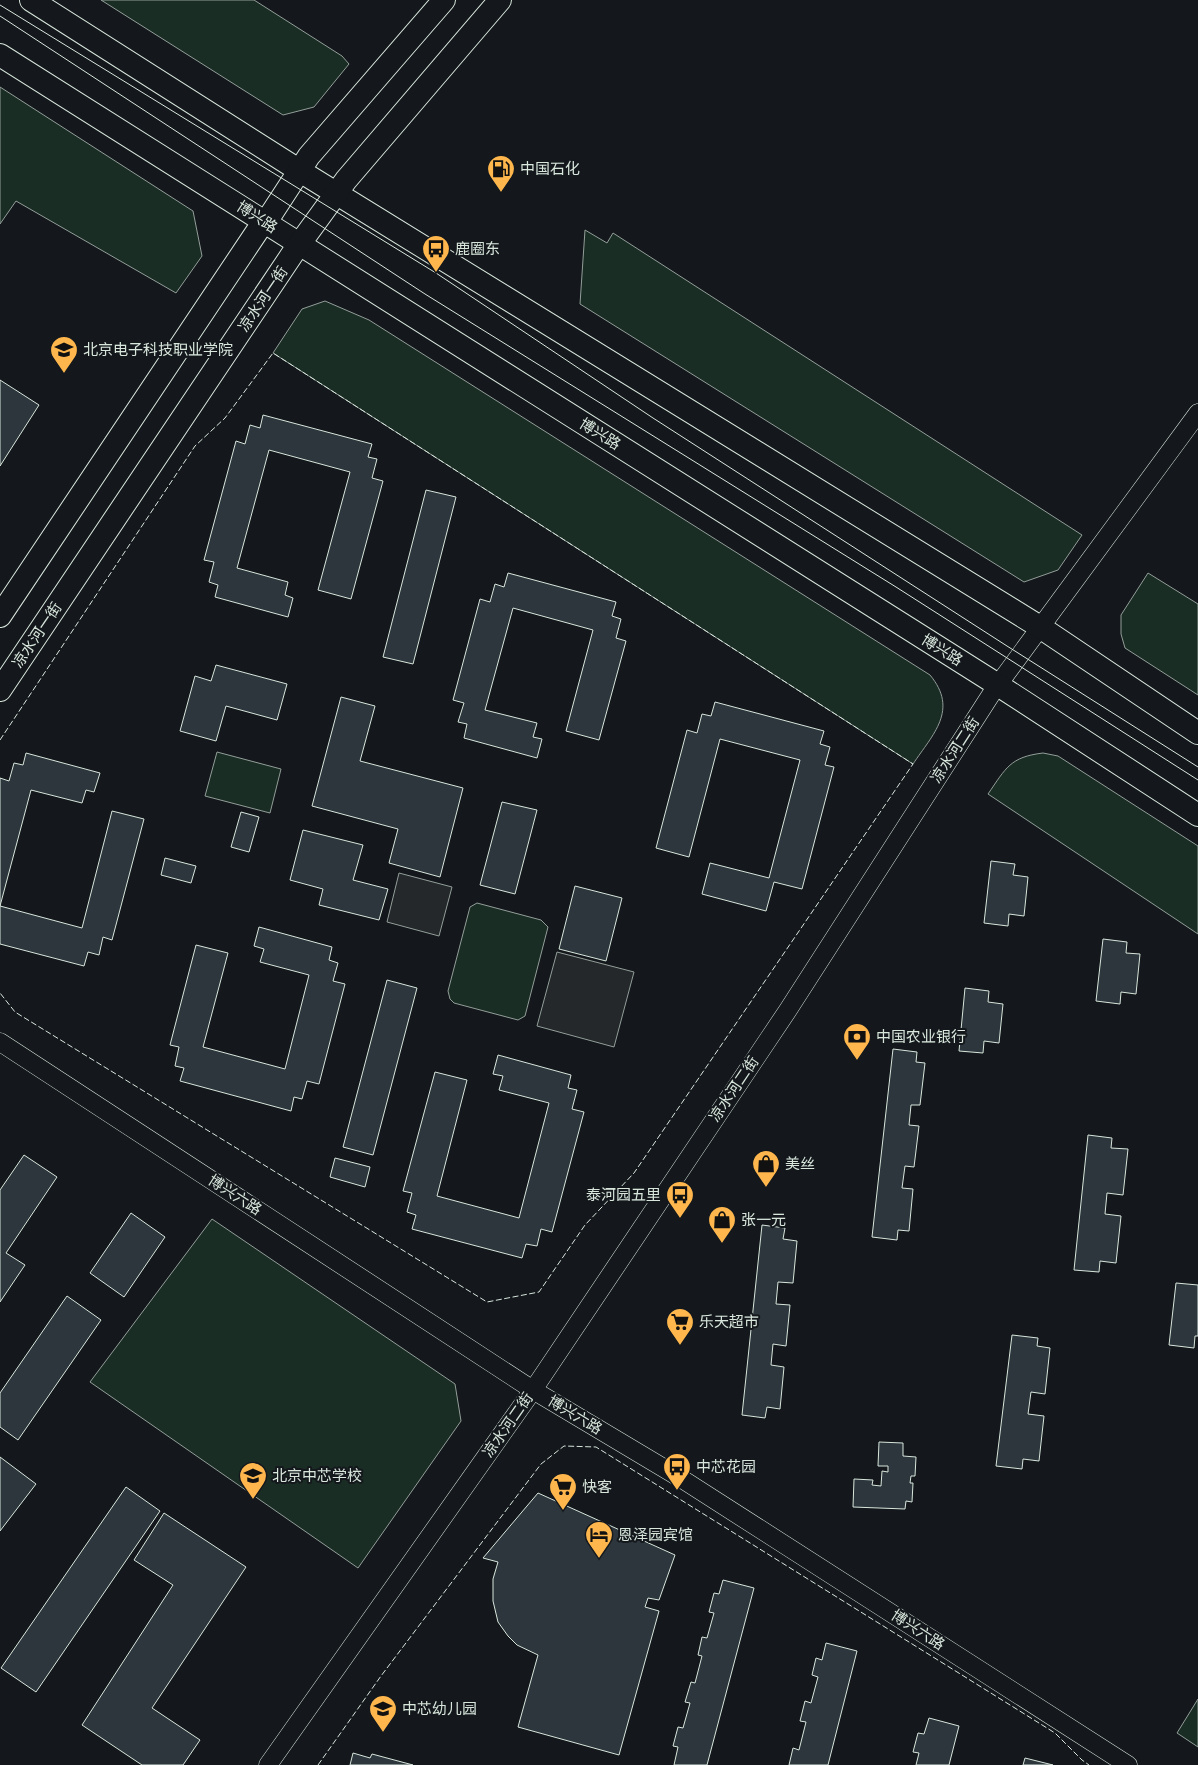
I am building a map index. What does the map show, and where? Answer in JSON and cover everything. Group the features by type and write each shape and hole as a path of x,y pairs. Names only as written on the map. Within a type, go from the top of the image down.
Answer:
{"main road":[{"path":"31,0 300,171 337,192 1040,628 1198,733"},
{"path":"0,616 309,156 444,0"},
{"name":"凉水河一街","path":"0,690 299,245 337,192 500,0"},
{"name":"博兴路","path":"0,55 998,685 1198,815"}],"street":[{"name":"凉水河二街","path":"268,1765 533,1390 788,1010 998,685 1198,413"},
{"name":"博兴六路","path":"0,1042 533,1390 682,1479 1128,1765"}],"green space":[{"path":"101,0 254,0 342,56 349,64 314,107 283,115"},
{"path":"0,87 193,211 202,256 176,293 16,201 0,224"},
{"path":"585,230 607,243 613,233 1082,535 1058,570 1024,582 580,304"},
{"path":"325,301 369,320 930,675 942,699 943,711 935,732 913,764 273,353 302,309"},
{"path":"1148,573 1198,604 1198,695 1125,648 1121,634 1121,615"},
{"path":"217,752 281,769 270,813 205,796"},
{"path":"1043,753 1058,756 1198,846 1198,934 988,794 1010,765 1023,757"},
{"path":"477,903 541,920 548,927 525,1016 518,1020 454,1003 450,999 448,991 470,907"},
{"path":"212,1219 455,1384 461,1421 358,1568 90,1382"},
{"path":"1198,1699 1198,1747 1177,1733"}],"shaded area":[{"path":"399,873 452,887 439,936 387,922"},
{"path":"557,952 634,972 614,1047 537,1026"}],"building":[{"path":"0,380 39,405 0,466"},
{"path":"263,415 372,444 368,457 377,459 372,478 383,481 351,599 318,590 350,472 269,450 237,568 288,582 285,595 293,598 288,617 215,597 218,585 209,582 214,562 204,560 236,441 245,444 250,425 260,428"},
{"path":"426,490 456,497 413,664 383,657"},
{"path":"508,573 616,602 612,616 621,619 616,638 626,641 599,740 566,731 593,630 513,608 485,710 537,723 533,737 542,739 537,758 464,738 467,724 458,722 464,703 453,700 480,599 490,602 495,584 504,587"},
{"path":"216,665 287,684 277,720 226,706 216,741 180,731 195,676 211,681"},
{"path":"341,697 375,706 360,761 463,788 440,877 389,863 398,829 312,806"},
{"path":"715,702 824,731 820,744 830,747 825,765 834,767 802,889 774,882 766,911 702,894 710,863 769,878 800,760 720,739 689,857 656,848 687,730 697,733 702,714 711,716"},
{"path":"26,753 100,773 94,792 86,790 82,803 31,790 0,906 0,778 9,781 14,763 23,765"},
{"path":"502,802 537,810 515,894 480,885"},
{"path":"112,811 144,819 112,940 103,937 99,955 88,952 84,966 0,944 0,906 82,928"},
{"path":"241,812 259,817 249,852 231,847"},
{"path":"303,830 363,845 353,880 388,889 379,920 319,905 323,889 290,880"},
{"path":"165,858 196,866 191,883 161,875"},
{"path":"991,861 1015,864 1013,875 1028,877 1024,916 1009,914 1008,926 984,923"},
{"path":"575,886 622,898 606,961 559,949"},
{"path":"259,927 332,947 329,960 338,963 333,981 345,984 319,1084 307,1081 302,1099 294,1097 291,1111 180,1081 184,1068 175,1066 179,1047 170,1045 196,945 228,953 203,1047 285,1069 309,975 260,962 264,949 254,946"},
{"path":"1103,939 1127,942 1126,953 1140,954 1136,994 1121,992 1120,1004 1096,1001"},
{"path":"387,980 417,988 373,1155 343,1147"},
{"path":"965,988 989,991 988,1002 1003,1004 999,1043 984,1041 983,1053 959,1051"},
{"path":"893,1049 917,1052 916,1062 925,1063 920,1105 911,1105 909,1125 919,1126 914,1167 905,1166 902,1188 913,1189 909,1231 898,1230 897,1240 872,1237"},
{"path":"498,1055 571,1075 568,1088 577,1090 572,1109 584,1112 552,1232 541,1229 537,1246 526,1244 522,1258 412,1229 416,1215 407,1212 412,1193 403,1191 435,1072 467,1080 437,1196 519,1218 549,1103 499,1090 503,1076 493,1074"},
{"path":"1088,1135 1112,1138 1111,1148 1128,1149 1123,1195 1107,1193 1105,1214 1121,1216 1116,1263 1100,1261 1099,1272 1074,1270"},
{"path":"24,1155 57,1177 6,1253 25,1265 0,1302 0,1190"},
{"path":"335,1158 370,1167 365,1187 330,1177"},
{"path":"131,1213 165,1237 124,1297 90,1273"},
{"path":"762,1225 785,1228 783,1239 797,1241 793,1283 778,1282 776,1304 790,1305 786,1346 773,1344 771,1365 784,1367 780,1409 767,1407 765,1418 742,1415"},
{"path":"1176,1283 1198,1285 1198,1336 1195,1336 1194,1348 1169,1345"},
{"path":"67,1296 101,1320 18,1440 0,1427 0,1393"},
{"path":"1012,1335 1038,1338 1037,1346 1050,1348 1045,1394 1031,1392 1028,1414 1044,1416 1039,1461 1023,1459 1022,1469 996,1466"},
{"path":"879,1442 903,1443 903,1456 916,1457 915,1476 911,1476 910,1483 913,1483 912,1502 906,1501 905,1509 853,1507 854,1479 873,1480 872,1485 881,1486 882,1471 888,1472 888,1466 878,1466"},
{"path":"0,1457 36,1484 0,1531"},
{"path":"126,1487 160,1511 36,1692 1,1668"},
{"path":"538,1493 675,1555 659,1600 648,1598 645,1607 659,1611 619,1755 518,1727 538,1655 517,1645 498,1622 493,1601 493,1579 498,1562 483,1558"},
{"path":"164,1513 246,1567 152,1708 200,1740 183,1765 142,1765 82,1725 173,1585 134,1560"},
{"path":"723,1580 754,1588 707,1765 674,1765 678,1747 673,1746 678,1727 683,1728 690,1703 685,1702 691,1682 695,1683 702,1656 698,1655 702,1637 707,1638 714,1613 709,1612 714,1593 719,1594"},
{"path":"826,1643 857,1651 828,1765 789,1765 793,1748 799,1750 806,1722 800,1721 805,1701 811,1703 818,1677 812,1675 816,1658 822,1660"},
{"path":"929,1718 959,1726 949,1765 916,1765 919,1753 913,1752 918,1733 924,1734"},
{"path":"353,1753 370,1758 372,1754 413,1765 350,1765"},
{"path":"1025,1758 1053,1765 1023,1765"}],"tram line":[{"path":"0,5 436,273 653,418 1198,767"},
{"path":"0,16 425,294 896,587 1198,780"}],"fence":[{"path":"0,740 195,446 225,418 273,353 913,764 634,1173 585,1225 539,1292 487,1302 15,1012 0,993"},
{"path":"318,1765 381,1676 541,1464 564,1446 596,1447 1055,1733 1089,1765"}],"place":[{"name":"中国石化","path":"501,193"},
{"name":"鹿圈东","path":"436,273"},
{"name":"北京电子科技职业学院","path":"64,374"},
{"name":"中国农业银行","path":"857,1061"},
{"name":"美丝","path":"766,1188"},
{"name":"泰河园五里","path":"680,1219"},
{"name":"张一元","path":"722,1244"},
{"name":"乐天超市","path":"680,1346"},
{"name":"中芯花园","path":"677,1491"},
{"name":"北京中芯学校","path":"253,1500"},
{"name":"快客","path":"563,1511"},
{"name":"恩泽园宾馆","path":"599,1559"},
{"name":"中芯幼儿园","path":"383,1733"}]}
